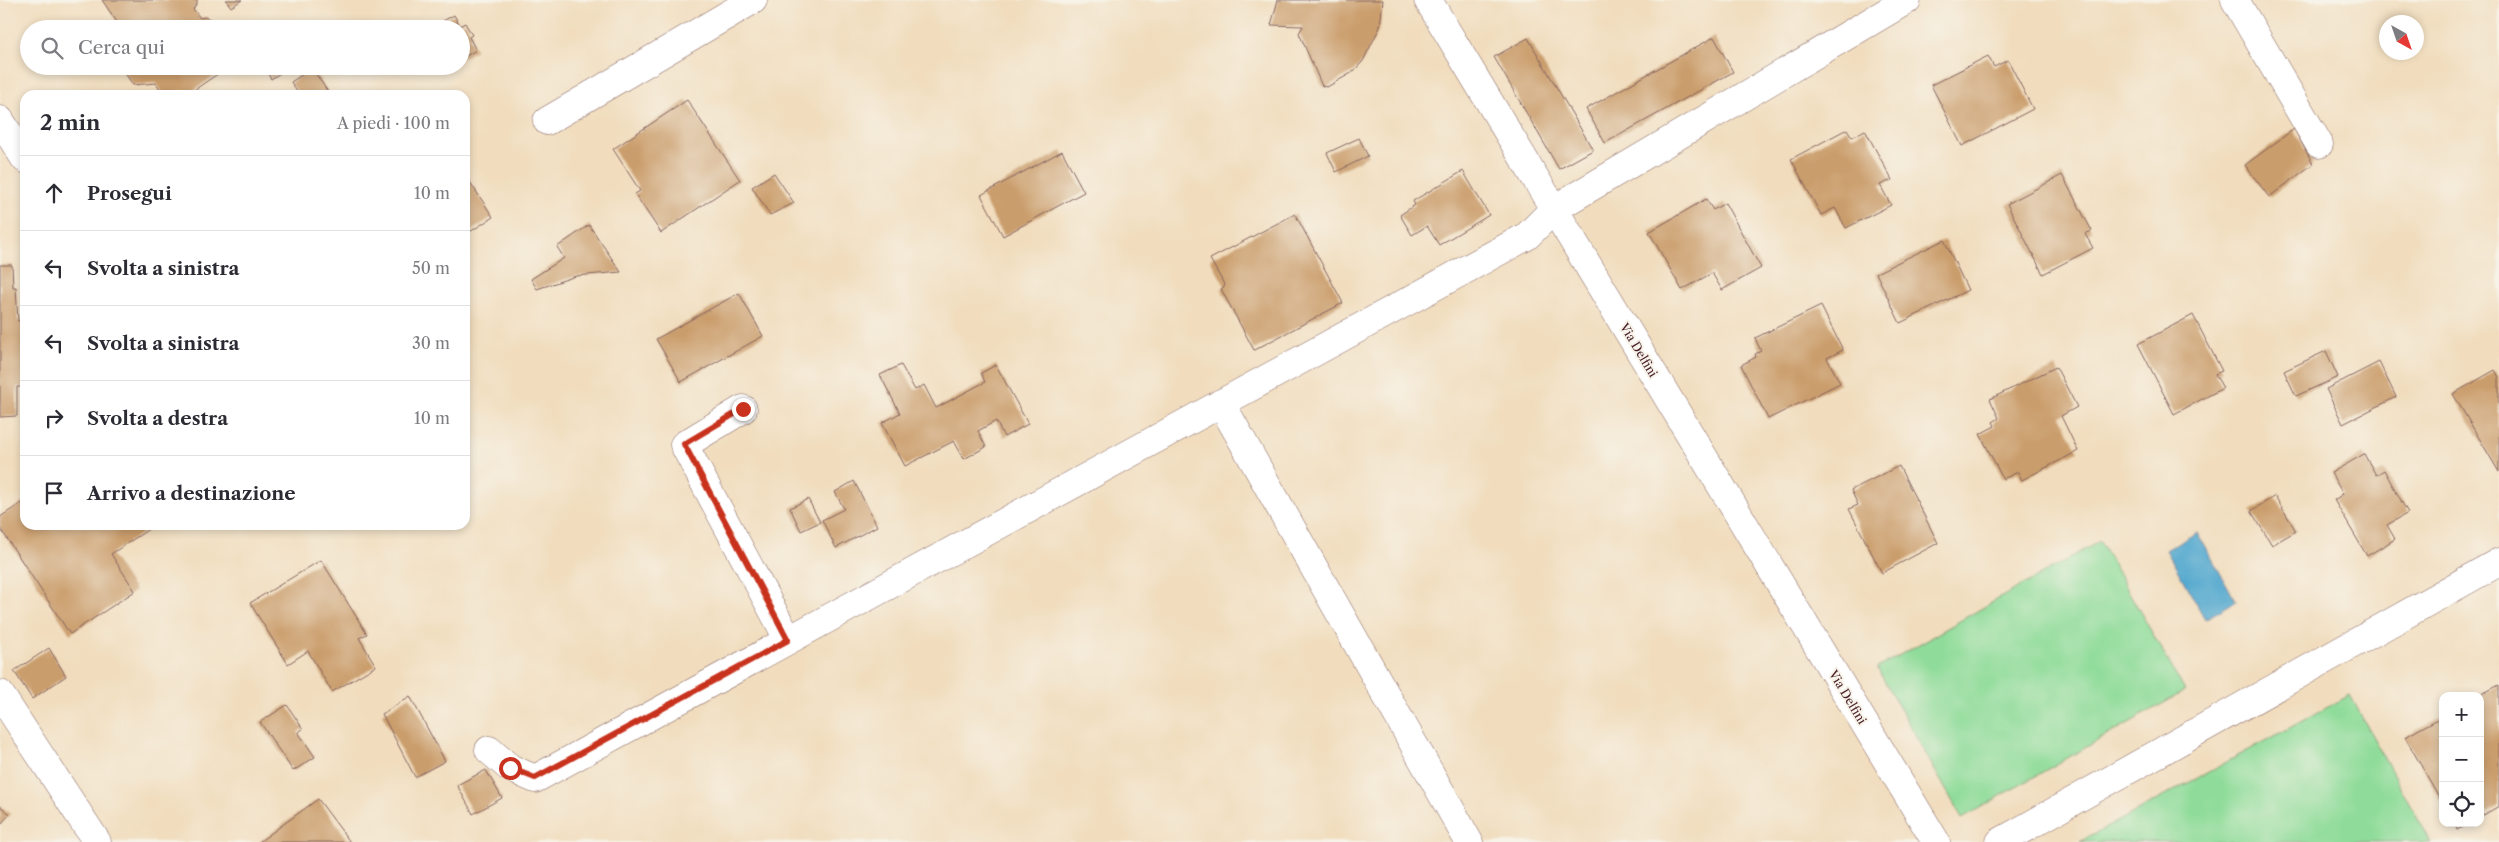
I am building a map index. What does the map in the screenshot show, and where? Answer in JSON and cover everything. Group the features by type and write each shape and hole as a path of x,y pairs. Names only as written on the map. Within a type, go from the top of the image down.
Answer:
{"street":[{"path":"547,121 753,0"},
{"name":"Via Delfini","path":"1428,0 1936,842"},
{"path":"489,750 510,768 535,778 1527,236 1554,209 1907,0"},
{"path":"2235,0 2319,144"},
{"path":"0,120 20,151"},
{"path":"1221,403 1469,842"},
{"path":"743,409 684,444 788,640"},
{"path":"2000,842 2499,562"},
{"path":"0,694 97,842"}],"green space":[{"path":"2100,541 2185,691 1962,818 1877,668"},
{"path":"2350,695 2430,842 2080,842"}],"water":[{"path":"2197,532 2236,601 2205,619 2166,550"}],"building":[{"path":"102,0 197,0 193,9 200,18 205,17 211,20 116,20"},
{"path":"226,0 242,0 231,7"},
{"path":"1278,0 1383,0 1380,27 1363,61 1353,72 1327,87 1322,86 1299,33 1303,26 1271,25"},
{"path":"454,15 457,20 445,20"},
{"path":"1714,37 1733,72 1605,143 1586,109"},
{"path":"1528,38 1593,150 1559,169 1494,57"},
{"path":"470,39 476,50 470,54"},
{"path":"1988,56 1994,67 2008,60 2033,109 1962,146 1931,85"},
{"path":"126,75 216,75 194,90 161,90 156,83 133,85"},
{"path":"269,75 277,75 271,79"},
{"path":"302,75 317,75 327,90 296,90 291,82"},
{"path":"687,100 740,180 661,233 635,194 640,191 613,149"},
{"path":"1847,129 1852,137 1865,130 1892,180 1880,185 1891,205 1846,228 1835,208 1821,215 1791,159"},
{"path":"2294,129 2313,164 2269,197 2245,165"},
{"path":"1359,138 1368,156 1336,172 1327,153"},
{"path":"1062,151 1084,192 1003,236 981,195"},
{"path":"1463,171 1489,215 1439,245 1427,226 1412,235 1400,215 1415,205 1413,201"},
{"path":"774,173 794,203 770,215 752,187"},
{"path":"2062,175 2092,231 2085,234 2093,248 2043,274 2007,204"},
{"path":"470,182 493,217 470,232"},
{"path":"1706,199 1713,210 1725,203 1761,268 1722,290 1712,273 1682,290 1649,232"},
{"path":"1295,214 1343,303 1254,350 1221,289 1225,286 1210,259"},
{"path":"589,225 621,272 576,276 537,289 531,279 564,258 557,247"},
{"path":"1944,240 1968,290 1900,323 1876,273"},
{"path":"0,265 12,265 13,287 16,287 18,321 20,321 20,387 17,387 17,416 0,417"},
{"path":"739,293 763,336 681,382 656,339"},
{"path":"1821,306 1843,350 1827,358 1840,383 1768,419 1741,365 1756,357 1755,354 1761,351 1755,338"},
{"path":"2193,315 2222,371 2215,374 2223,388 2174,414 2138,344"},
{"path":"2326,351 2338,377 2296,396 2284,371"},
{"path":"2379,362 2396,397 2343,424 2326,389"},
{"path":"901,365 915,390 924,385 936,408 985,382 981,373 996,365 1028,424 1004,437 996,421 978,431 986,447 964,459 954,441 905,466 882,423 900,413 880,375"},
{"path":"2056,367 2077,407 2061,416 2078,451 2022,480 2018,472 2003,479 1980,434 1995,426 1993,422 1999,418 1990,399"},
{"path":"2495,370 2499,377 2499,472 2453,394"},
{"path":"2364,454 2376,475 2384,470 2408,513 2387,525 2395,539 2367,556 2334,500 2343,494 2331,473"},
{"path":"1899,466 1938,543 1882,573 1849,509 1858,505 1851,490"},
{"path":"854,481 877,526 836,548 822,520 844,509 835,492"},
{"path":"2275,496 2296,531 2272,545 2251,511"},
{"path":"808,499 820,522 801,531 790,508"},
{"path":"20,504 20,530 147,530 111,554 135,591 70,634 0,528 0,517"},
{"path":"321,560 367,634 359,638 376,666 332,692 308,651 288,664 250,603"},
{"path":"49,648 66,676 32,699 14,671"},
{"path":"2499,685 2499,806 2484,815 2484,737 2484,693"},
{"path":"410,696 445,761 415,777 382,714"},
{"path":"287,705 303,729 298,732 315,757 293,771 260,722"},
{"path":"2439,718 2439,797 2405,737"},
{"path":"486,770 502,798 473,814 457,785"},
{"path":"318,799 350,842 259,842"},
{"path":"0,806 10,814 0,825"}],"route":[{"path":"510,768 535,778 788,640 684,444 743,409"}]}
